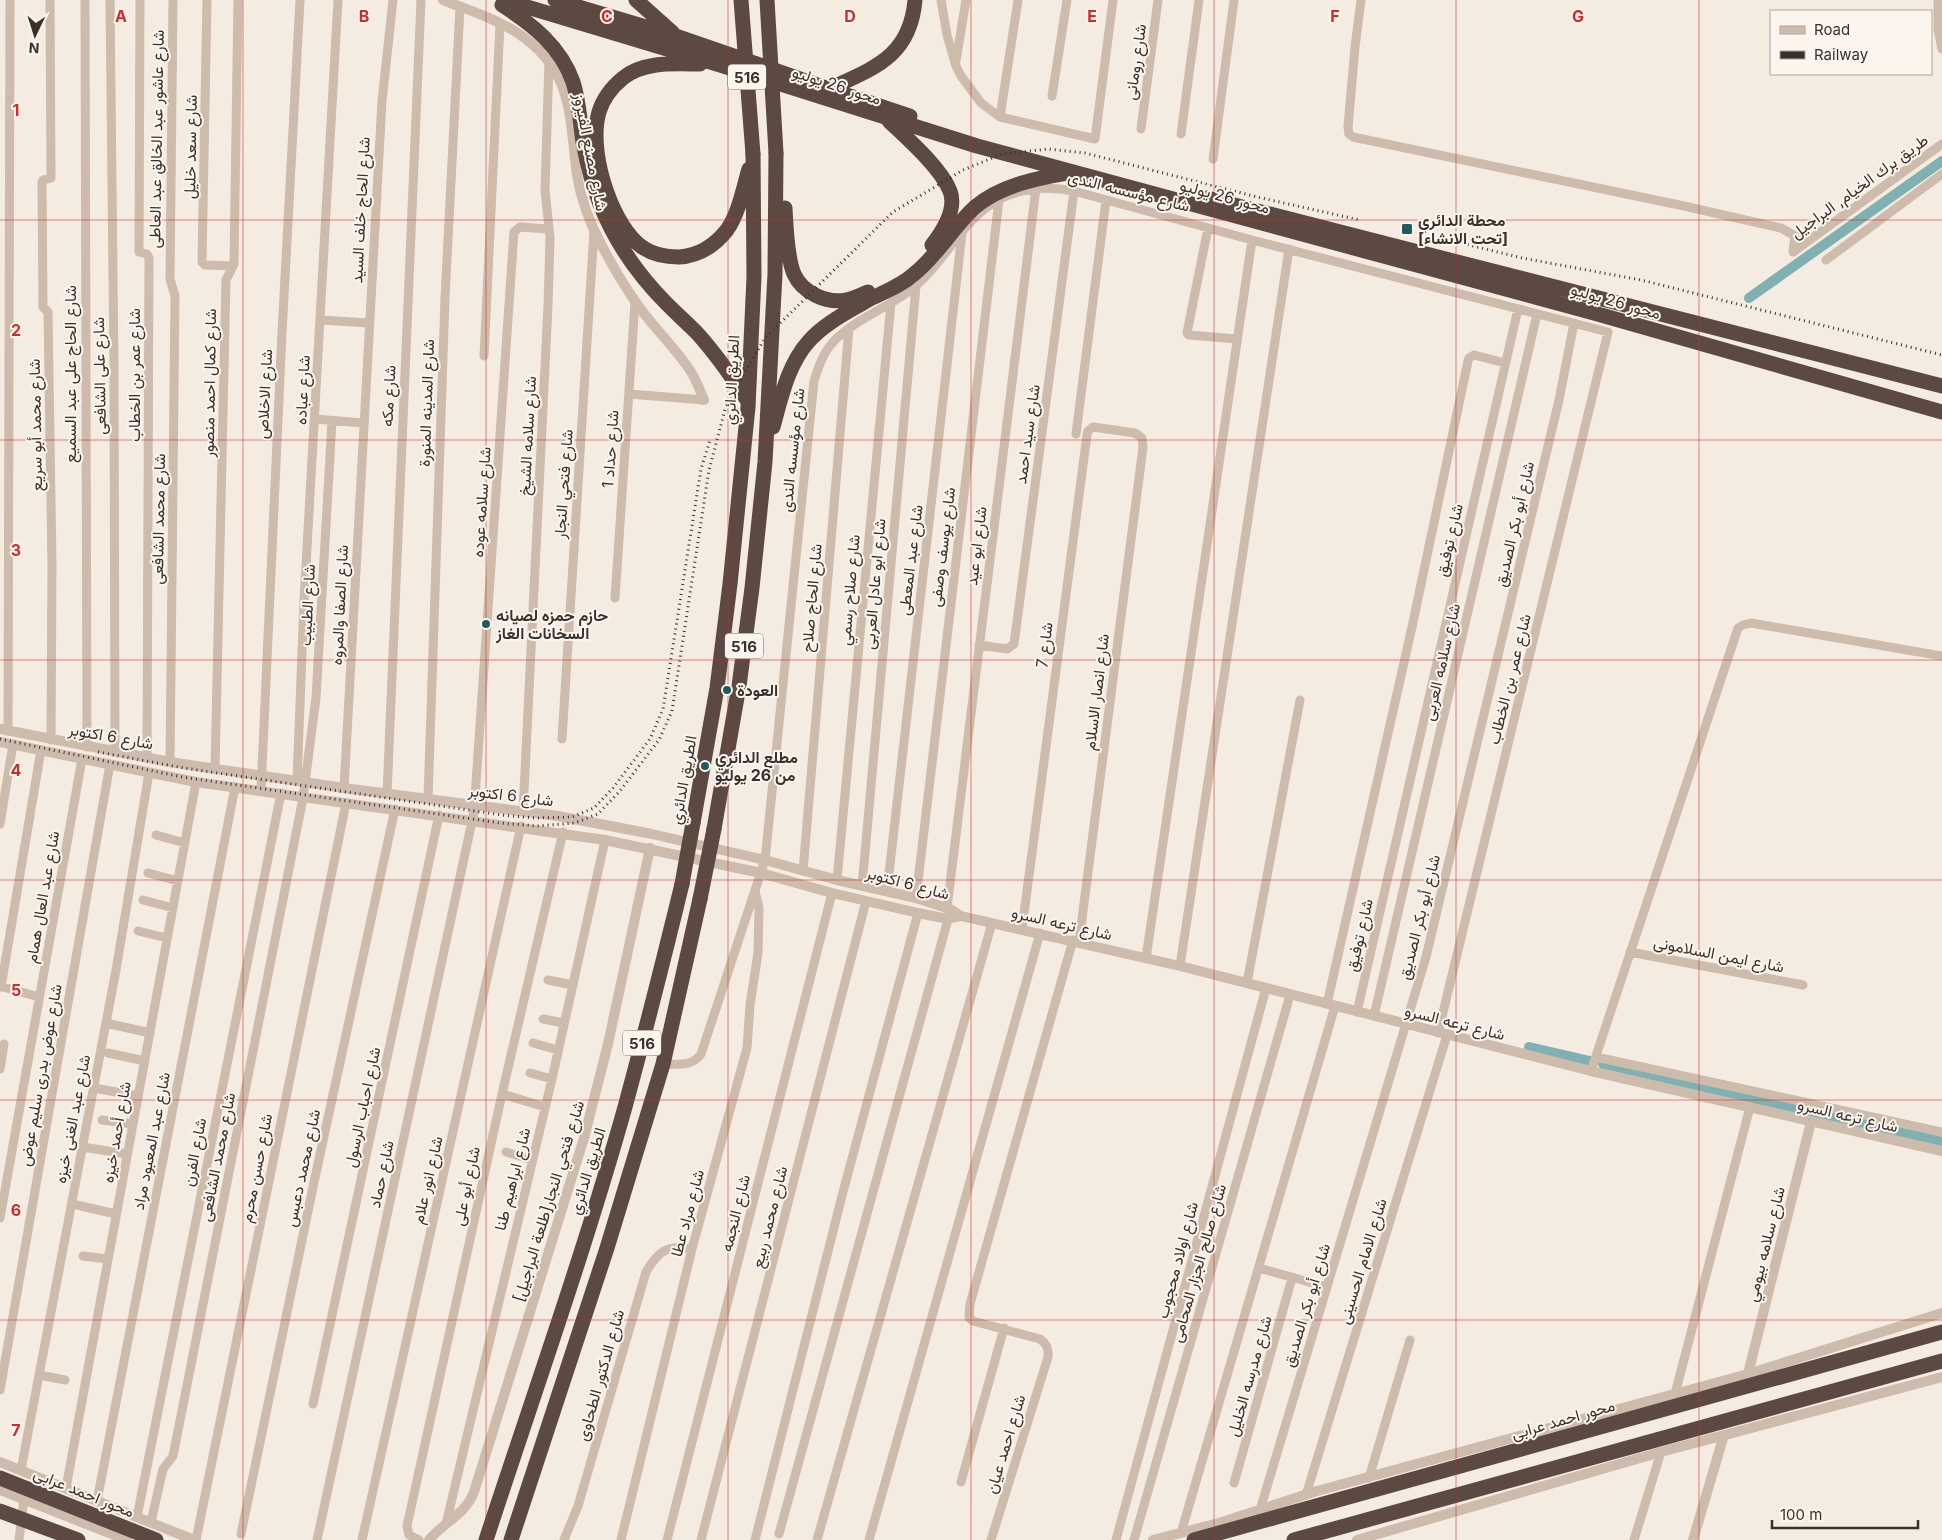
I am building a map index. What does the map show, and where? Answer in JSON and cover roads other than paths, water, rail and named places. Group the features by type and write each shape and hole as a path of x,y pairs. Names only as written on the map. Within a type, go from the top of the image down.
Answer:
{"highway":[{"path":"495,0 535,28 566,66 576,94 590,174 606,217 628,258 646,281 718,359 748,404"},
{"name":"محور 26 يوليو","path":"504,0 716,64 888,120 1070,172 1594,313 1942,412"},
{"name":"محور 26 يوليو","path":"555,0 676,36 829,90 958,132 1104,172 1942,386"},
{"path":"636,0 676,36"},
{"name":"الطريق الدائري","path":"486,1540 584,1242 650,1016 682,884 717,688 730,584 748,404 754,277 753,154 741,0"},
{"name":"516","path":"511,1540 607,1248 663,1064 700,899 741,676 752,588 764,462 774,404 776,153 768,0"},
{"path":"829,90 867,72 885,61 897,49 907,35 914,17 915,0"},
{"path":"716,64 664,64 643,68 624,78 609,92 599,112 596,133 598,153 608,194 626,231 638,244 653,253 669,257 686,256 702,251 716,242 728,229 736,214 753,154"},
{"path":"776,153 794,274 807,291 828,299 846,300 882,286 914,263 936,239 943,228 950,210 951,193 942,178 928,160 888,120"},
{"path":"774,404 794,362 810,340 834,320 913,275 940,249 975,208 989,197 1003,189 1035,179 1070,172"},
{"name":"محور احمد عرابى","path":"1188,1536 1942,1332"},
{"path":"1294,1540 1942,1362"},
{"name":"محور احمد عرابى","path":"0,1478 156,1540"},
{"path":"0,1511 78,1540"}],"street":[{"path":"4,730 10,0"},
{"name":"شارع محمد أبو سريع","path":"50,0 52,175 49,179 42,181 42,201 43,307 48,311 52,565 51,740"},
{"name":"شارع الحاج على عبد السميع","path":"85,0 87,747"},
{"name":"شارع على الشافعى","path":"110,0 114,367 115,752"},
{"name":"شارع عمر بن الخطاب","path":"140,0 139,252 147,254 150,258 147,758"},
{"name":"شارع عاشور عبد الخالق عبد العاطى","path":"170,279 173,0"},
{"name":"شارع سعد خليل","path":"207,0 202,262 206,265 233,266"},
{"name":"شارع كمال احمد منصور","path":"215,769 226,280 228,272 233,266 238,0"},
{"name":"شارع الاخلاص","path":"261,790 281,353 300,0"},
{"name":"شارع عباده","path":"303,789 304,601 338,0"},
{"name":"شارع الحاج خلف السيد","path":"363,423 382,101 393,0"},
{"name":"شارع مكه","path":"387,794 420,0"},
{"name":"شارع مصنع الفيروز","path":"443,0 518,33 534,45 549,62 566,95 579,185 594,231 635,302 688,367 704,400"},
{"path":"941,0 956,66 981,103 1000,117 1094,139 1114,0"},
{"path":"956,66 966,0"},
{"path":"1000,117 1018,0"},
{"path":"1052,96 1067,0"},
{"name":"شارع رومانى","path":"1141,129 1158,0"},
{"path":"1181,134 1199,0"},
{"path":"1213,159 1234,0"},
{"name":"طريق برك الخيام, البراجيل","path":"1361,0 1348,127 1349,134 1353,137 1782,228 1795,236 1793,252 1942,144"},
{"path":"1938,0 1938,29 1942,49"},
{"name":"شارع المدينه المنورة","path":"428,799 444,317 460,7"},
{"path":"484,356 500,24"},
{"name":"شارع سلامه الشيخ","path":"523,812 548,306 549,229 544,190 549,62"},
{"path":"1826,260 1942,174"},
{"name":"شارع مؤسسه الندى","path":"663,1064 689,1063 701,1054 765,860 814,381 819,366 826,351 836,338 916,286 925,278 973,219 999,200 1011,194 1036,188 1074,191 1252,240 1608,332"},
{"name":"شارع ابو عيد","path":"779,1534 949,912 979,645 1036,188"},
{"name":"شارع سيد احمد","path":"979,645 1007,650 1014,644 1074,191"},
{"name":"شارع يوسف وصفى","path":"916,898 999,200"},
{"path":"1076,434 1106,200"},
{"name":"شارع سلامه عوده","path":"474,813 514,232 520,227 549,229"},
{"path":"1208,228 1187,333 1189,335 1237,339"},
{"name":"شارع فتحي النجار","path":"562,739 594,231"},
{"name":"شارع عبد المعطى","path":"887,891 962,232"},
{"path":"1146,958 1252,240"},
{"path":"1180,966 1289,249"},
{"name":"شارع محمد الشافعى","path":"170,279 175,296 170,762"},
{"name":"شارع ابو عادل العربى","path":"862,886 916,286"},
{"name":"شارع حداد 1","path":"615,598 635,302"},
{"name":"شارع صلاح رسمي","path":"837,880 890,303"},
{"name":"شارع توفيق","path":"1357,1012 1518,309"},
{"name":"شارع سلامه العربى","path":"1374,1016 1536,314"},
{"path":"321,320 369,323"},
{"name":"شارع أبو بكر الصديق","path":"1260,1510 1426,957 1556,410 1574,323"},
{"name":"شارع الحاج صلاح","path":"803,870 849,328"},
{"name":"شارع عمر بن الخطاب","path":"1442,1034 1441,1022 1608,332"},
{"path":"1188,1536 1330,1002 1468,361 1474,355 1505,362"},
{"path":"629,394 704,400"},
{"path":"315,419 363,423"},
{"name":"شارع الطبيب","path":"303,789 316,698 332,421"},
{"name":"شارع الصفا والمروه","path":"344,788 363,423"},
{"name":"شارع 7","path":"1022,929 1088,431 1093,427 1135,433 1142,438 1144,447"},
{"name":"شارع انصار الاسلام","path":"1004,1328 970,1318 970,1304 1076,941 1144,447"},
{"path":"1591,1071 1738,628 1751,623 1942,656"},
{"path":"1247,983 1300,700"},
{"name":"شارع 6 اكتوبر","path":"4,730 147,758 262,776 346,803 440,815 523,812 558,816 642,832 765,860 837,880 916,898 961,916"},
{"name":"شارع 6 اكتوبر","path":"0,742 196,782 281,794 303,789 344,788 428,799 520,826 650,848 761,873 832,893 918,913 949,912"},
{"path":"0,824 13,744"},
{"path":"39,997 1,987 41,750"},
{"name":"شارع عبد العال همام","path":"0,1218 82,759"},
{"name":"شارع عوض بدرى سليم عوض","path":"0,1390 110,764"},
{"name":"شارع عبد الغنى خيزه","path":"21,1470 106,1023 148,773"},
{"name":"شارع أحمد خيزه","path":"66,1488 196,782"},
{"name":"شارع عبد المعبود مراد","path":"97,1501 235,787"},
{"name":"شارع محمد الشافعى","path":"151,1522 163,1469 173,1456 303,789"},
{"name":"شارع الفرن","path":"137,1517 281,794"},
{"name":"شارع حسن محرم","path":"195,1540 346,803"},
{"name":"شارع محمد دعبس","path":"241,1534 313,1187 395,809"},
{"name":"شارع حماد","path":"317,1540 474,813"},
{"name":"شارع احباب الرسول","path":"313,1404 440,815"},
{"name":"شارع انور علام","path":"362,1540 520,826"},
{"name":"شارع أبو على","path":"419,1540 409,1535 407,1526 502,1094 563,832"},
{"path":"156,835 185,843"},
{"name":"شارع ابراهيم طنا","path":"446,1524 552,1080 605,840"},
{"name":"شارع فتحي النجار[طلعة البراجيل]","path":"429,1540 465,1509 474,1492 584,1138 608,1044 650,848"},
{"path":"148,873 178,881"},
{"name":"شارع مراد عطا","path":"621,1540 692,1249 747,1048 750,1005 758,953 759,908 755,891"},
{"name":"شارع النجمه","path":"667,1540 832,893"},
{"path":"143,900 173,908"},
{"name":"شارع محمد ربيع","path":"701,1540 866,901"},
{"path":"756,1540 843,1192 918,913"},
{"name":"شارع ترعه السرو","path":"961,916 1076,941 1290,995 1330,1002 1357,1012 1406,1025 1591,1071 1942,1151"},
{"path":"817,1540 992,923"},
{"path":"138,931 168,938"},
{"path":"868,1540 1040,933"},
{"name":"شارع ايمن السلامونى","path":"1630,952 1803,984"},
{"path":"548,980 573,985"},
{"name":"شارع اولاد محجوب","path":"1116,1540 1266,988"},
{"name":"شارع صالح الجزار المحامى","path":"1134,1540 1290,995"},
{"path":"544,1018 564,1023"},
{"path":"106,1023 150,1033"},
{"name":"شارع الامام الحسينى","path":"1306,1495 1442,1034"},
{"path":"533,1043 558,1050"},
{"path":"0,1069 4,1044"},
{"path":"108,1053 145,1061"},
{"name":"شارع ترعه السرو","path":"1596,1057 1942,1132"},
{"path":"530,1073 552,1080"},
{"path":"94,1088 138,1096"},
{"path":"502,1094 545,1107"},
{"path":"1675,1394 1750,1107"},
{"path":"102,1120 133,1124"},
{"name":"شارع سلامه بيومي","path":"1748,1374 1811,1122"},
{"path":"82,1147 127,1154"},
{"path":"506,1152 532,1160"},
{"path":"72,1204 116,1214"},
{"name":"شارع الدكتور الطحاوى","path":"564,1540 578,1506 646,1272 655,1259 666,1249 678,1247 692,1249"},
{"path":"83,1256 108,1259"},
{"path":"1259,1268 1327,1287"},
{"name":"شارع مدرسه الخليل","path":"1234,1483 1292,1278"},
{"path":"1153,1540 1188,1536 1306,1495 1748,1374 1942,1313"},
{"path":"961,1482 1004,1328"},
{"name":"شارع احمد عيان","path":"991,1540 1048,1357 1048,1349 1040,1339 1004,1328"},
{"path":"1369,1478 1410,1340"},
{"path":"39,1375 66,1380"},
{"path":"1358,1540 1661,1452 1942,1376"},
{"path":"1693,1540 1724,1435"},
{"path":"1634,1540 1661,1452"},
{"path":"0,1462 195,1540"},
{"path":"0,1490 73,1518 111,1536 128,1540"},
{"path":"19,1540 24,1499"},
{"path":"70,1540 73,1518"}],"waterway":[{"path":"1749,298 1942,161"},
{"path":"1529,1047 1590,1061"},
{"path":"1603,1064 1942,1142"}],"railway":[{"path":"0,739 182,777 500,823 537,826 575,823 598,814 619,792 659,740 672,711 709,470 727,402 765,338 893,212 963,170 1002,154 1048,149 1085,153 1257,197 1360,220"},
{"path":"1453,241 1522,258 1641,280 1942,355"},
{"path":"98,752 184,768 502,815 535,818 572,817 594,808 613,788 650,739 663,709 701,469 710,440"}],"place":[{"name":"محطة الدائري [تحت الانشاء]","path":"1407,229"},
{"name":"حازم حمزه لصيانه السخانات الغاز","path":"486,624"},
{"name":"العودة","path":"727,690"},
{"name":"مطلع الدائري من 26 يوليو","path":"705,766"}]}
